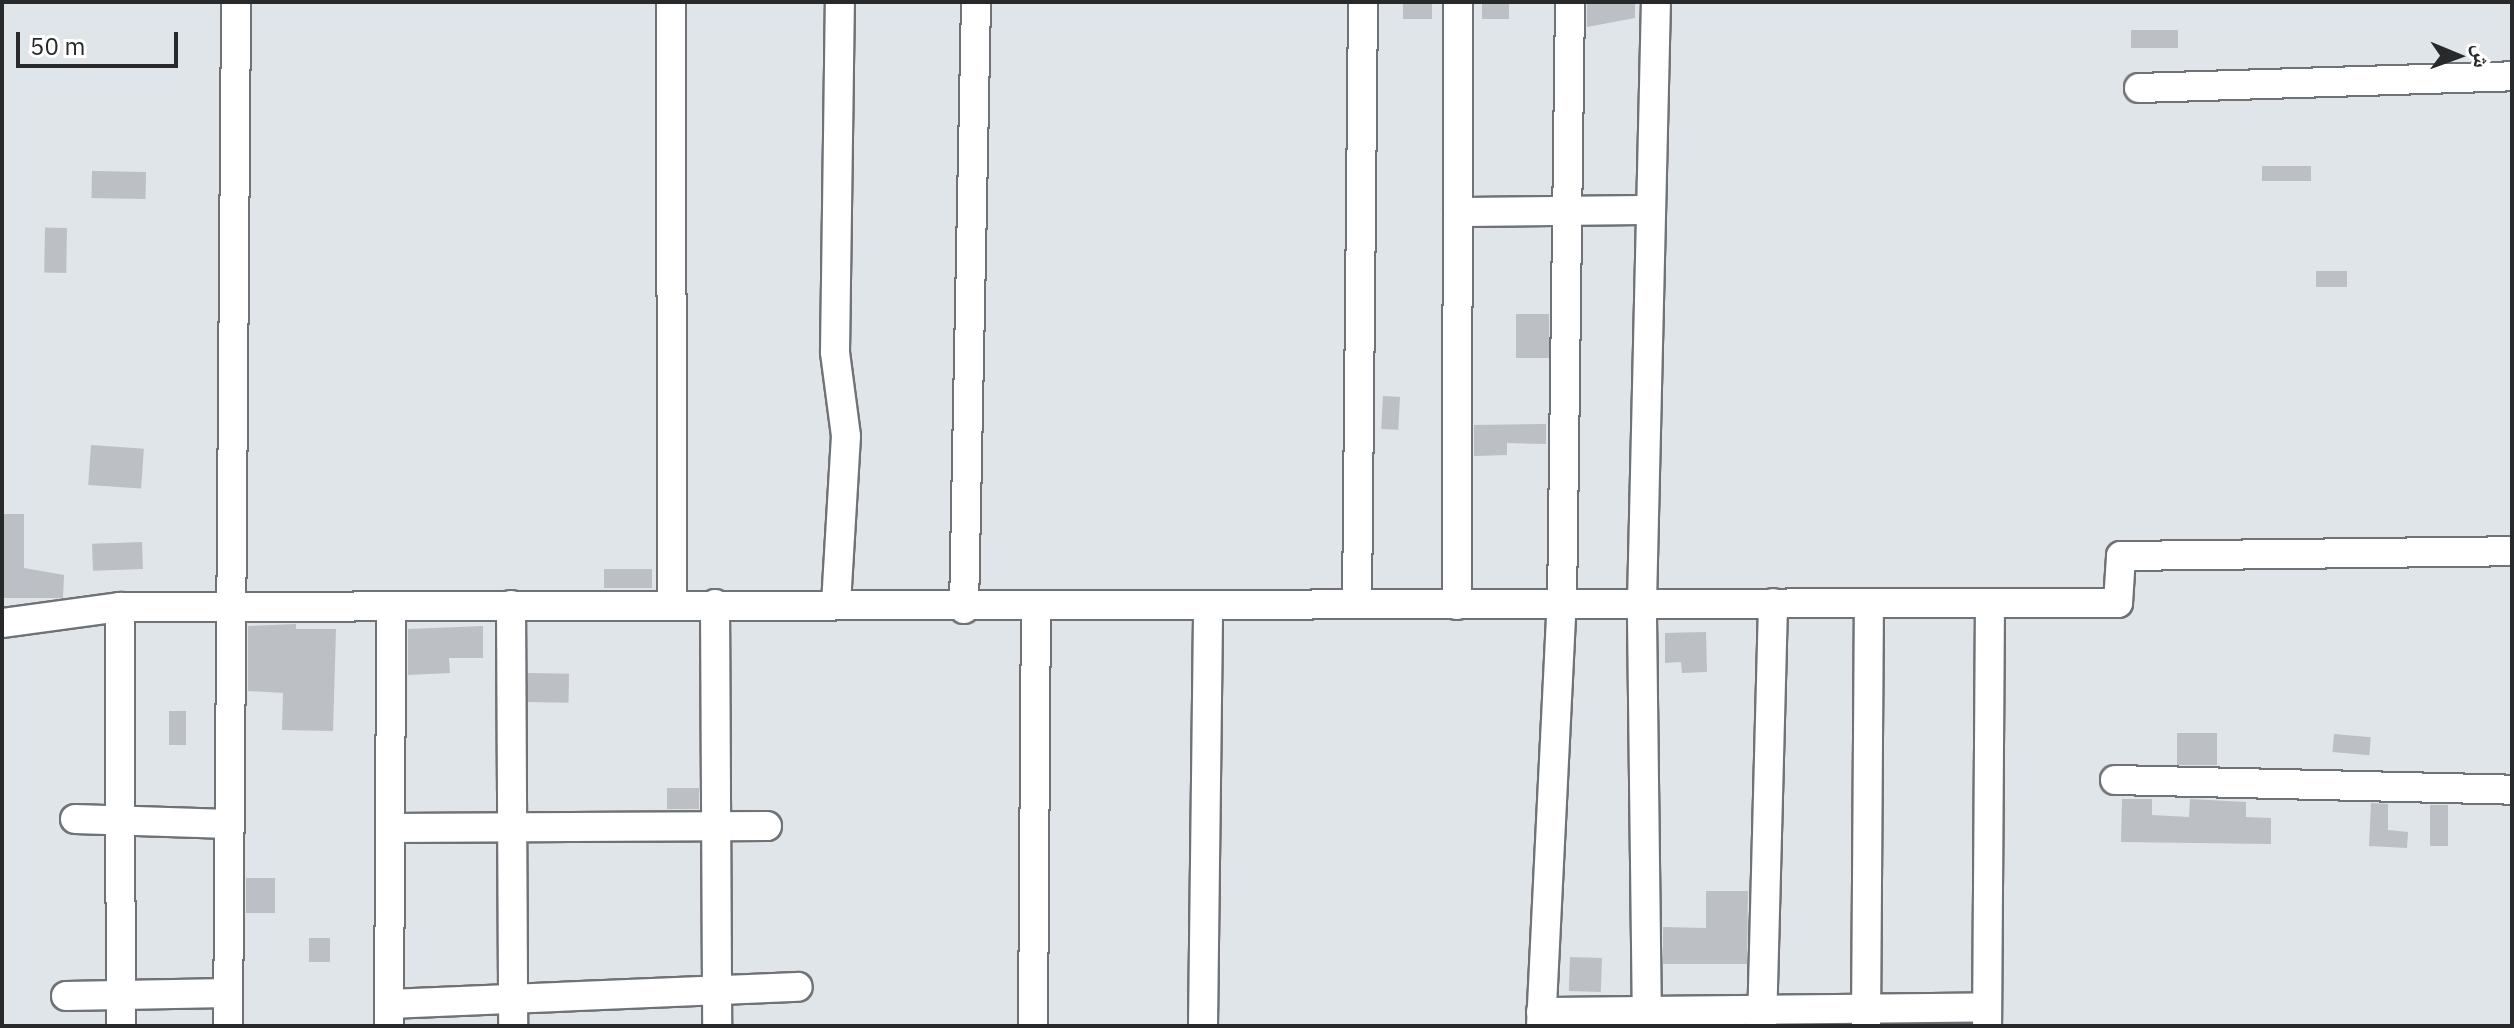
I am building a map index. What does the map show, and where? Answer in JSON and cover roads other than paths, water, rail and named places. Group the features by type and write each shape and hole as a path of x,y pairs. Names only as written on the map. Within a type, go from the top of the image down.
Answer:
{"street":[{"path":"228,1026 236,2"},
{"path":"671,2 672,604"},
{"path":"836,604 846,436 835,352 840,2"},
{"path":"964,609 976,2"},
{"path":"1357,604 1363,2"},
{"path":"1457,605 1458,2"},
{"path":"1570,2 1562,604 1541,1019 1987,1016 1990,603"},
{"path":"1648,1018 1642,603 1656,2"},
{"path":"2139,88 2512,76"},
{"path":"1458,212 1650,210"},
{"path":"2,623 120,607 836,604 1036,610 1357,604 1773,603 1869,606 2118,603 2121,556 2512,551"},
{"path":"1762,1016 1773,603"},
{"path":"715,604 717,1026"},
{"path":"511,605 513,1013"},
{"path":"391,606 389,1015 513,1013 798,987"},
{"path":"1866,1016 1869,606"},
{"path":"120,607 121,1026"},
{"path":"1203,1026 1208,607"},
{"path":"1033,1026 1036,610"},
{"path":"2115,780 2512,790"},
{"path":"75,819 229,824"},
{"path":"391,828 514,831 767,826"},
{"path":"66,996 228,993"}]}
